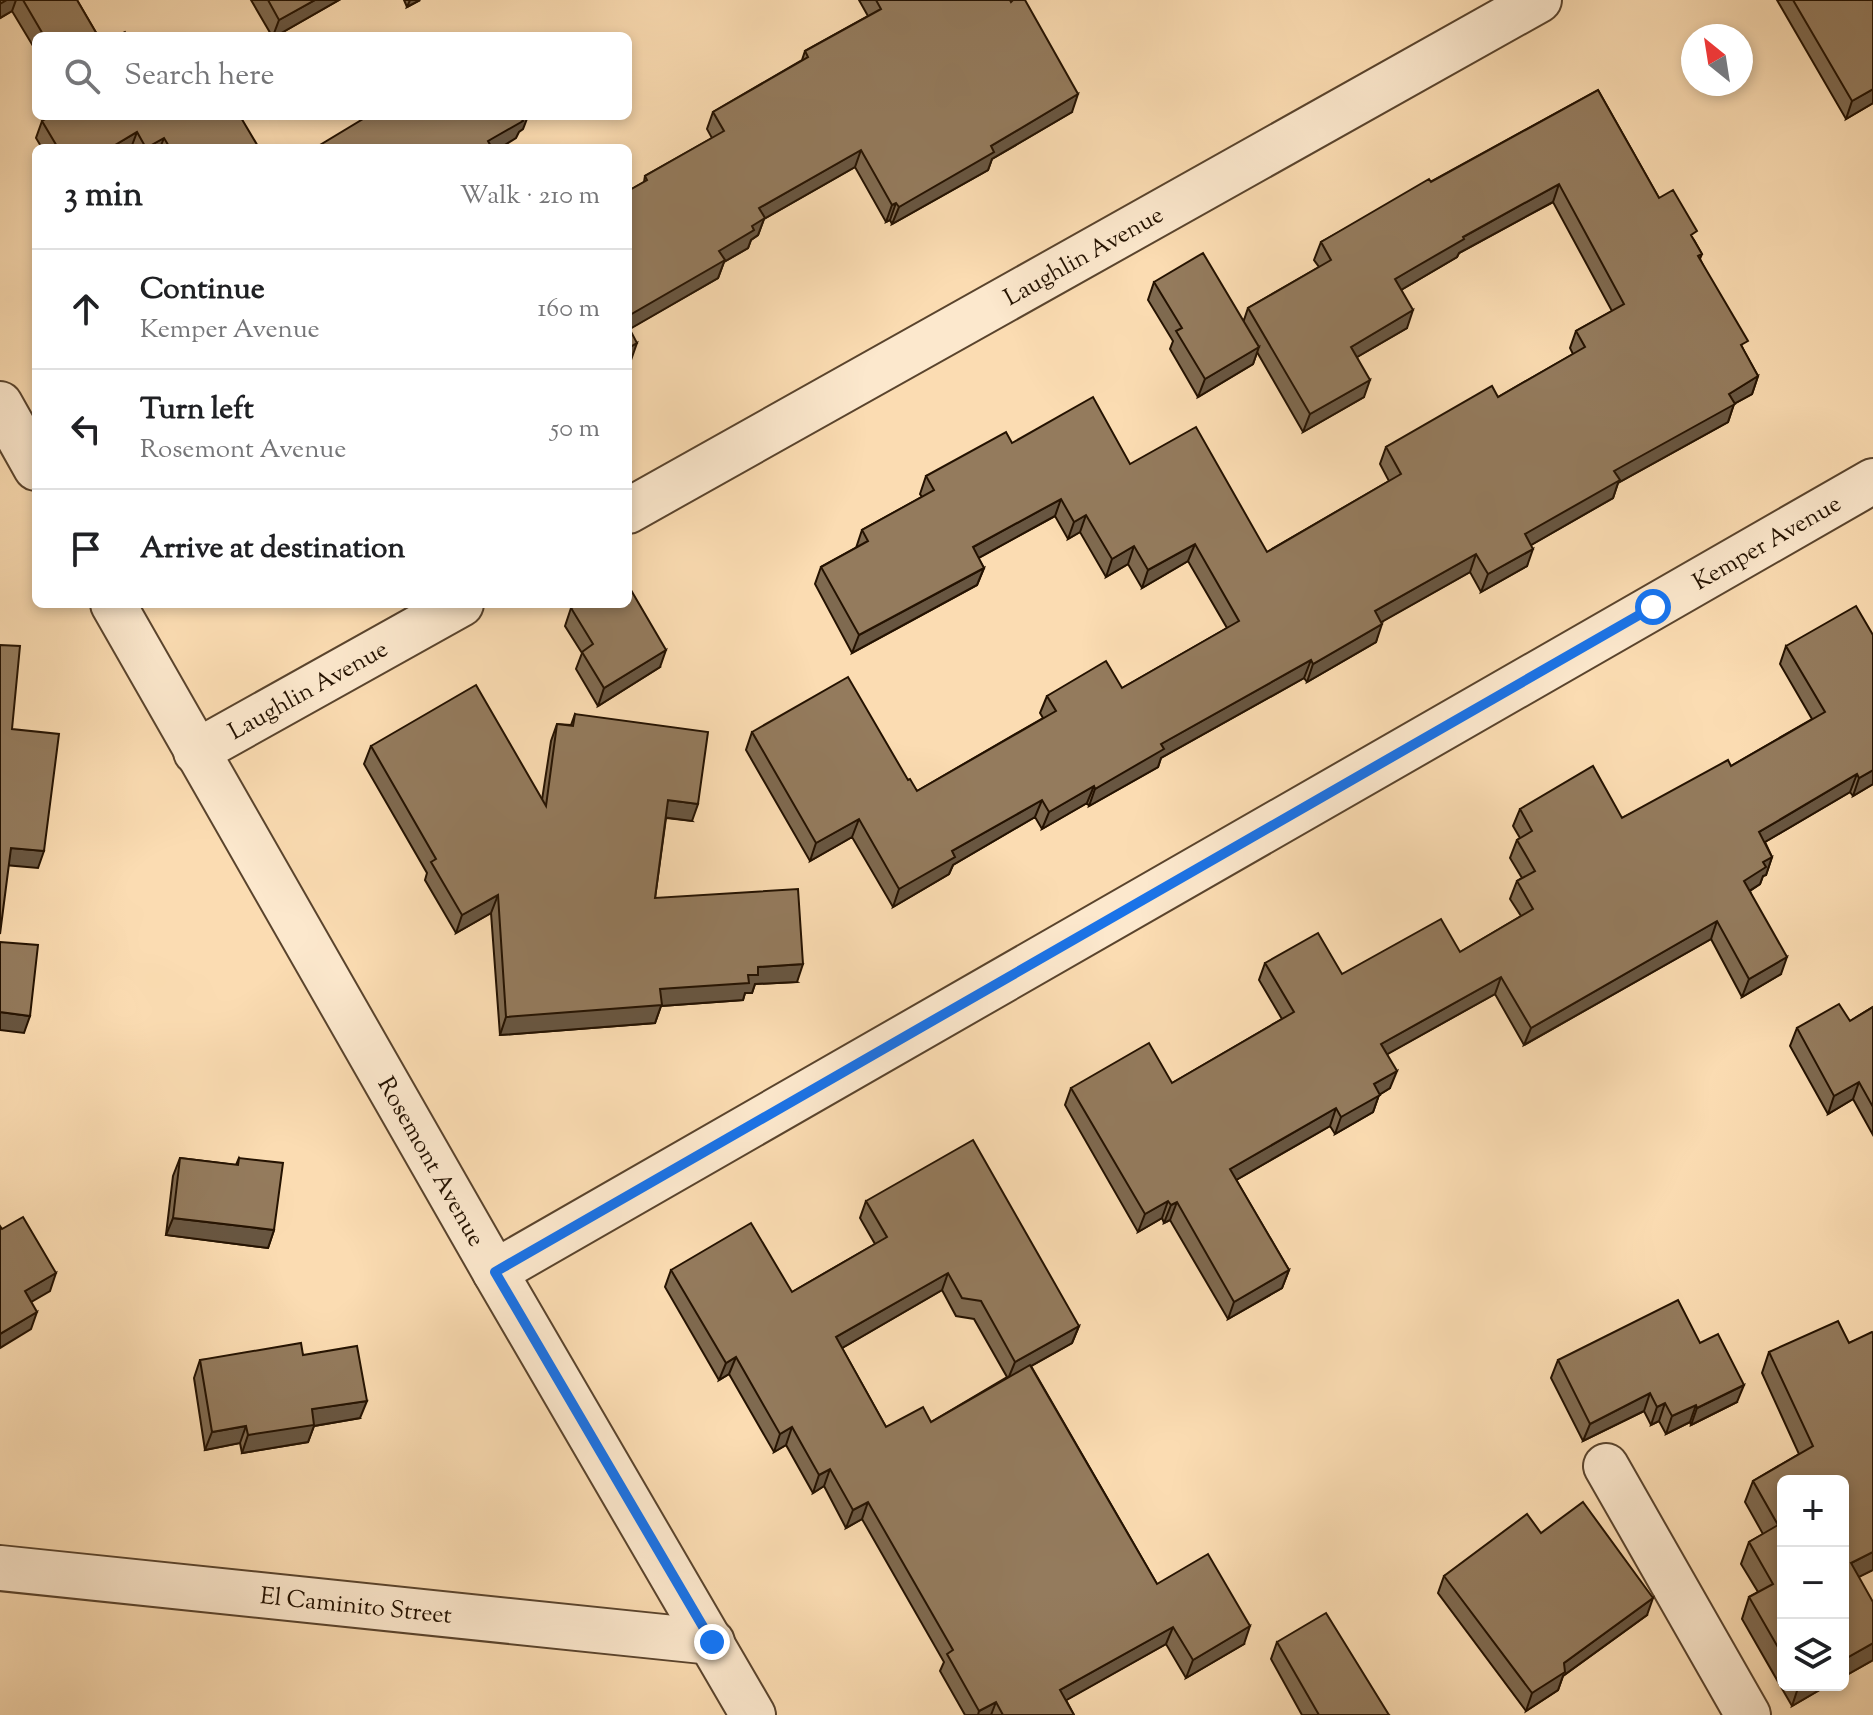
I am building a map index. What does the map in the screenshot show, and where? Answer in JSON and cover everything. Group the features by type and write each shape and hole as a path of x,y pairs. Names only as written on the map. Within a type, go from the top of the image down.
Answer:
{"street":[{"name":"Laughlin Avenue","path":"632,509 1539,0"},
{"path":"0,404 32,461"},
{"name":"Kemper Avenue","path":"495,1272 1873,481"},
{"name":"Rosemont Avenue","path":"115,608 495,1272 753,1715"},
{"name":"Laughlin Avenue","path":"196,752 454,608"},
{"path":"1606,1466 1748,1715"},
{"name":"El Caminito Street","path":"0,1568 712,1642"}],"building":[{"path":"23,0 77,0 96,32 42,32"},
{"path":"268,0 315,0 279,20"},
{"path":"876,0 1025,0 1078,94 991,146 994,152 899,207 896,203 892,205 861,150 759,208 765,218 752,226 754,230 719,251 725,260 632,314 632,189 647,180 645,176 724,131 713,112 808,57 805,51 881,9"},
{"path":"1793,0 1873,0 1873,89 1852,101"},
{"path":"1598,90 1659,198 1673,190 1697,231 1691,235 1702,254 1698,256 1748,341 1741,345 1758,376 1729,394 1735,404 1614,471 1620,480 1525,534 1533,549 1488,574 1476,554 1375,611 1382,624 1161,744 1164,749 1095,789 1094,786 1049,812 1042,800 952,851 955,857 899,889 859,819 816,843 752,732 848,677 917,791 1056,711 1047,696 1106,661 1122,688 1239,621 1195,544 1148,570 1134,546 1112,559 1086,515 1074,522 1061,499 973,547 984,568 859,635 821,567 868,541 862,530 934,490 926,476 1006,432 1012,443 1093,397 1130,464 1196,427 1267,552 1401,474 1386,447 1492,386 1498,397 1585,347 1576,331 1624,304 1559,184 1395,279 1413,310 1351,347 1370,380 1310,414 1248,308 1331,260 1321,242 1429,179 1431,182"},
{"path":"242,120 257,144 168,144 164,138 153,144 144,144 137,132 117,144 56,144 42,121"},
{"path":"361,120 523,121 488,141 490,144 322,144"},
{"path":"1203,253 1259,347 1205,379 1176,331 1182,328 1154,282"},
{"path":"632,592 666,650 604,688 582,652 593,644 571,608 632,608"},
{"path":"1856,606 1873,635 1873,770 1859,778 1857,774 1759,832 1772,857 1763,862 1766,867 1744,881 1787,957 1749,979 1717,921 1531,1028 1501,977 1381,1044 1397,1071 1374,1084 1380,1095 1341,1117 1336,1108 1230,1169 1289,1270 1234,1302 1177,1202 1171,1205 1168,1201 1145,1214 1071,1088 1149,1043 1172,1083 1294,1012 1265,963 1318,933 1342,974 1441,919 1460,952 1533,909 1517,881 1535,871 1517,840 1532,831 1520,809 1593,766 1622,818 1728,760 1731,766 1825,712 1786,646"},
{"path":"0,645 20,646 12,729 59,734 44,851 11,848 0,934"},
{"path":"476,685 546,806 557,724 573,726 575,714 708,732 698,804 668,800 655,898 798,889 803,964 758,967 758,975 748,975 749,983 660,989 662,1005 506,1017 498,895 462,915 431,862 436,859 371,746"},
{"path":"0,942 38,945 30,1016 0,1012"},
{"path":"1839,1004 1850,1021 1873,1007 1873,1107 1859,1082 1834,1096 1797,1028"},
{"path":"973,1140 1079,1326 1015,1362 981,1301 962,1298 948,1273 836,1337 886,1427 923,1407 931,1422 1030,1365 1157,1584 1208,1554 1250,1626 1193,1660 1173,1627 1060,1690 1074,1715 1003,1715 996,1702 979,1711 947,1654 953,1650 868,1502 853,1510 830,1469 819,1475 792,1427 780,1434 736,1357 726,1363 671,1270 751,1223 792,1292 887,1237 866,1201"},
{"path":"180,1158 238,1165 239,1158 283,1163 274,1230 173,1218"},
{"path":"23,1217 56,1273 25,1291 37,1312 0,1334 0,1226 2,1229"},
{"path":"1678,1300 1700,1343 1718,1334 1744,1385 1697,1408 1696,1405 1672,1416 1665,1403 1657,1407 1650,1393 1590,1424 1558,1360"},
{"path":"1838,1321 1849,1343 1873,1333 1873,1552 1851,1563 1873,1602 1873,1643 1849,1657 1849,1475 1777,1475 1777,1523 1753,1481 1813,1446 1769,1352"},
{"path":"301,1343 303,1355 357,1346 367,1401 312,1409 314,1425 248,1435 246,1426 212,1432 200,1360"},
{"path":"1583,1502 1653,1598 1564,1663 1565,1672 1532,1693 1444,1576 1527,1514 1541,1533"},
{"path":"1777,1526 1777,1646 1749,1597 1773,1584 1749,1542"},
{"path":"1326,1613 1389,1715 1319,1715 1277,1642"}],"route":[{"path":"712,1642 495,1272 1653,607"}]}
